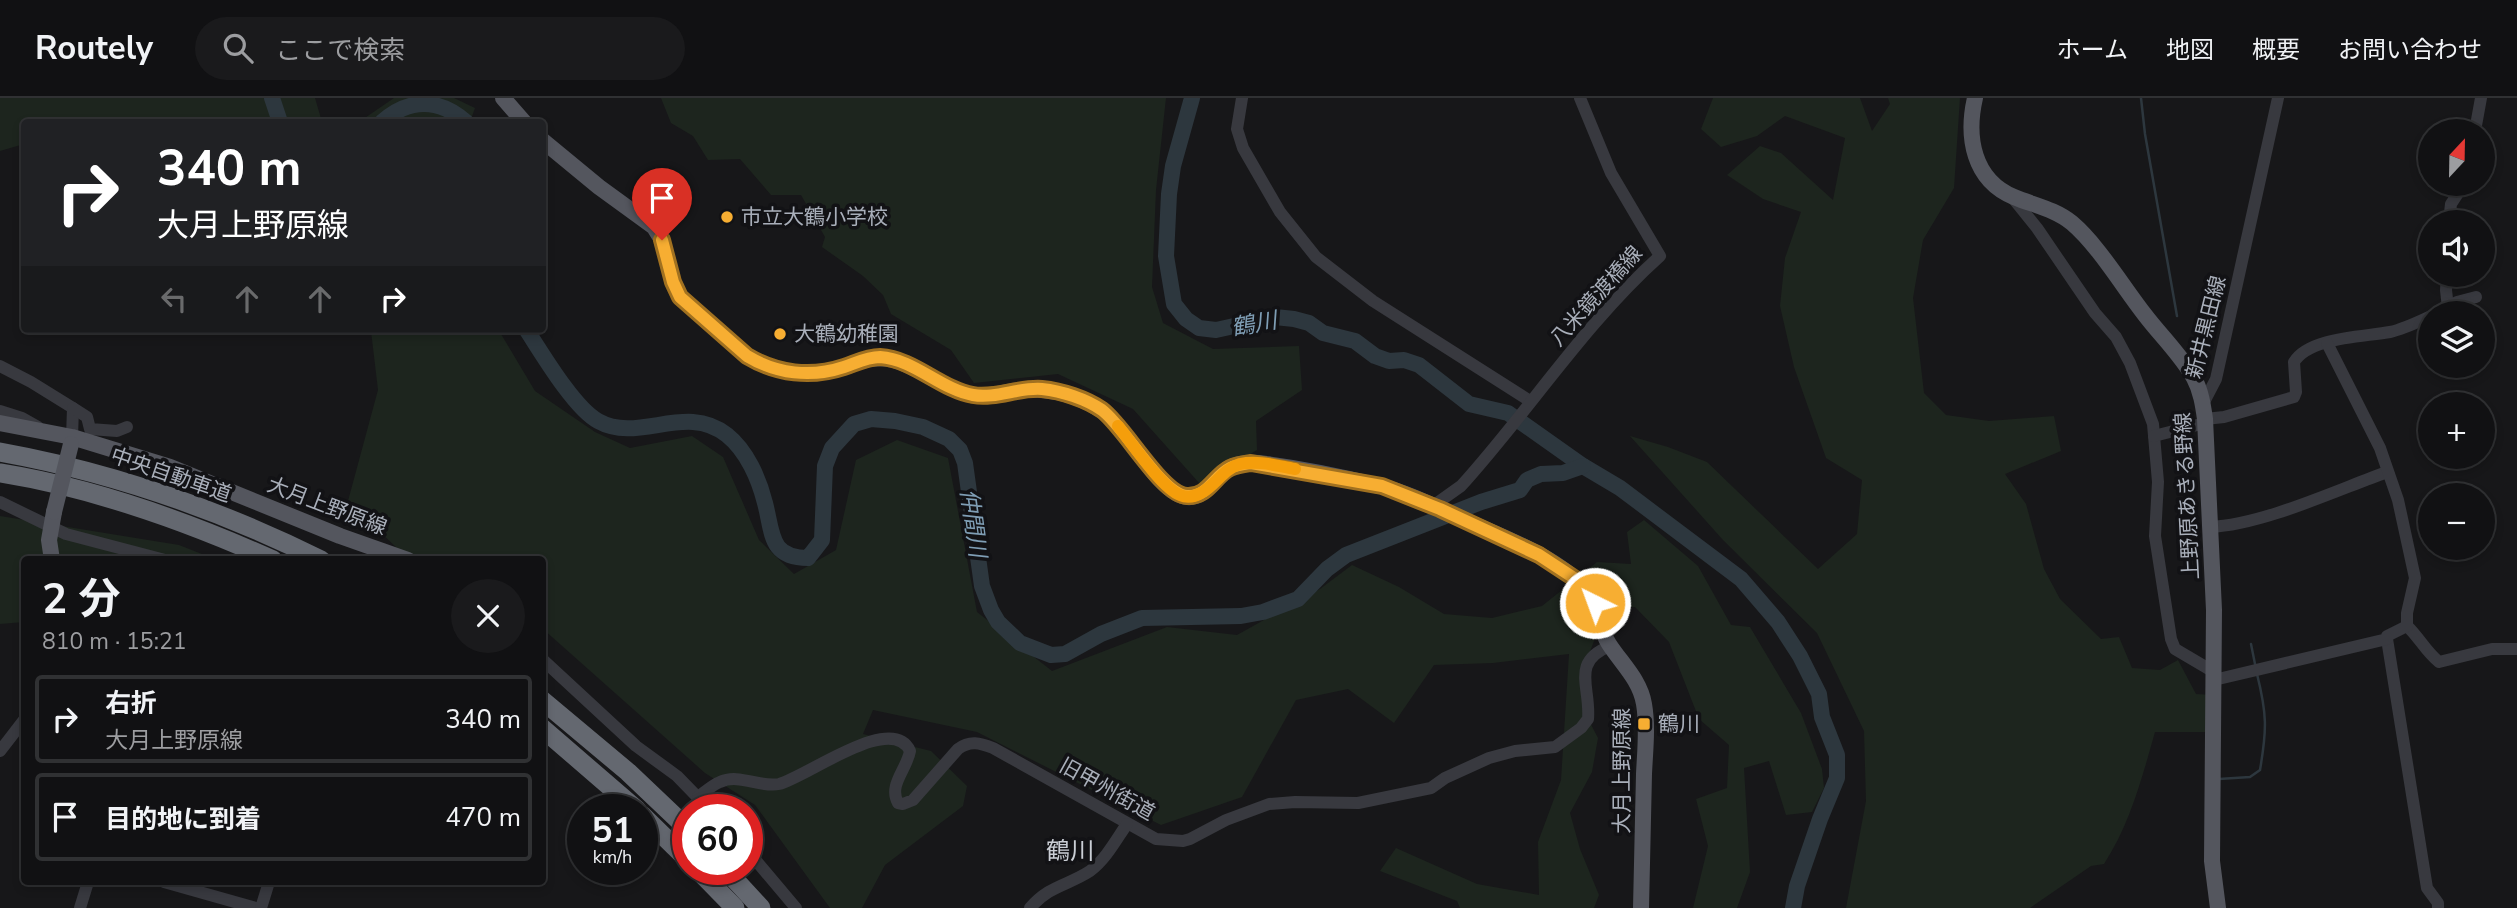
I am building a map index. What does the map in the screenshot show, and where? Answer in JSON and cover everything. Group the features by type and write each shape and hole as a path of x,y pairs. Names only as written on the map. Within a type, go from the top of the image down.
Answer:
{"highway":[{"name":"中央自動車道","path":"0,452 71,467 177,500 247,526 312,556"},
{"name":"中央自動車道","path":"0,473 110,499 194,527 263,556"},
{"path":"546,703 628,772 672,814"},
{"path":"546,732 618,794"},
{"path":"658,831 672,844"},
{"path":"713,885 735,908"},
{"path":"740,885 761,908"}],"main road":[{"path":"503,98 521,119"},
{"name":"上野原あきる野線","path":"1975,98 1970,134 1985,177 1993,186 2012,197 2056,213 2082,232 2194,379 2204,415 2214,610 2212,861 2218,908"},
{"name":"大月上野原線","path":"546,143 654,227 662,240 673,282 680,297 759,364 793,373 818,374 880,357 899,362 960,392 976,396 1042,389 1088,402 1108,416 1163,481 1181,495 1196,495 1213,485 1229,468 1251,463 1382,486 1539,555 1584,588 1595,603 1600,627 1610,646 1638,684 1644,705 1641,908"},
{"name":"大月上野原線","path":"0,423 49,432 170,467 397,556"},
{"path":"51,556 49,548 52,520 72,440"}],"street":[{"path":"1242,98 1237,129 1243,148 1280,212 1316,257 1373,301 1530,401 1468,478 1436,508"},
{"name":"八米鏡渡橋線","path":"1530,401 1630,283 1660,256 1611,173 1580,98"},
{"name":"新井黒田線","path":"2204,415 2216,379 2278,98"},
{"path":"2477,119 2481,98"},
{"path":"2012,197 2095,313 2116,337 2130,363 2153,424 2158,482 2155,536 2171,639 2175,649 2214,676 2257,670 2387,639"},
{"path":"2461,301 2476,296"},
{"path":"2154,436 2204,415 2224,417 2294,397 2296,392 2293,366 2296,359 2310,349 2346,338 2393,331 2418,321"},
{"path":"2327,343 2380,449 2398,500 2415,578 2407,613 2407,626 2439,662 2492,649 2517,649"},
{"path":"0,366 32,382 86,417 90,429 117,431 127,427"},
{"path":"72,440 73,408"},
{"path":"0,411 22,418 49,432"},
{"path":"2210,527 2226,526 2286,509 2388,472"},
{"path":"0,502 154,556"},
{"path":"2407,626 2387,635 2387,639 2427,888 2438,903 2438,908"},
{"name":"旧甲州街道","path":"702,794 728,780 769,785 781,783 805,774 855,747 879,738 891,737 902,741 910,751 896,786 898,803 903,804 913,800 958,749 967,743 974,743 993,748 1156,839 1183,841 1226,820 1269,804 1357,803 1431,788 1466,768 1501,754 1555,747 1581,728 1588,719 1584,677 1587,663 1597,651 1610,646"},
{"path":"546,663 636,746 677,776 695,794"},
{"path":"0,751 21,724"},
{"path":"1030,908 1049,890 1092,869 1108,853 1127,824"},
{"path":"763,869 796,908"},
{"path":"80,908 87,885"},
{"path":"175,885 256,908"},
{"path":"261,908 268,885"}],"shaded area":[{"path":"0,98 315,98 321,119 21,119 21,145 0,151"},
{"path":"394,98 454,98 475,108 471,119 363,119"},
{"path":"661,98 1166,98 1156,190 1152,287 1163,323 1213,349 1299,346 1302,390 1256,421 1257,450 1200,484 1133,409 1058,374 974,383 951,350 891,314 883,295 863,276 822,247 825,237 801,195 771,195 740,159 708,160 693,136 671,123"},
{"path":"1713,98 1860,98 1872,131 1890,104 1888,98 1960,98 1954,188 1923,240 1913,298 1924,393 1946,415 1989,421 2054,416 2061,451 2005,474 2026,504 2044,569 2060,599 2101,639 2119,637 2132,668 2160,670 2178,660 2196,694 2214,695 2213,732 2155,732 2128,817 2104,864 2091,866 2030,908 1846,908 1866,801 1864,731 1817,633 1723,540 1630,436 1707,462 1818,569 1857,534 1862,480 1826,458 1794,367 1780,306 1785,258 1801,212 1763,199 1727,175 1760,146 1781,153 1833,200 1845,138 1785,116 1757,136 1721,147 1701,129"},
{"path":"371,333 500,333 535,391 595,432 630,448 692,436 723,457 759,540 794,574 836,550 856,460 897,440 948,458 977,612 1052,671 1167,627 1237,635 1320,589 1352,565 1399,587 1444,614 1492,618 1542,606 1597,562 1631,564 1627,532 1644,520 1698,566 1731,625 1750,627 1801,713 1822,769 1824,788 1812,812 1786,815 1769,761 1744,768 1750,872 1737,908 1693,908 1708,846 1696,799 1727,788 1729,745 1699,719 1669,642 1635,607 1614,608 1596,636 1587,659 1586,715 1598,738 1592,772 1570,813 1580,849 1599,895 1594,908 1460,908 1457,901 1380,871 1396,848 1477,884 1539,895 1538,842 1561,780 1569,654 1493,663 1434,665 1394,723 1348,689 1296,700 1242,797 1161,825 977,732 873,710 863,734 931,751 967,786 963,806 885,865 862,908 830,908 763,816 763,794 738,794 705,773 546,632 546,556 411,556 400,551 348,501 378,390"},
{"path":"0,516 179,545 207,556 21,556 21,622 0,624"}],"waterway":[{"name":"仲間川","path":"272,98 279,119"},
{"name":"鶴川","path":"1192,98 1173,166 1166,256 1174,304 1186,319 1199,328 1216,330 1275,317 1294,319 1309,323 1323,333 1355,341 1375,356 1419,365 1469,404 1508,413 1583,466 1620,488 1741,579 1778,622 1800,656 1819,694 1822,717 1837,755 1837,778 1797,886 1793,908"},
{"path":"2141,98 2177,316"},
{"path":"386,119 403,108 424,104 445,108 462,119"},
{"name":"仲間川","path":"529,333 569,392 598,421 614,427 630,428 695,422 711,426 727,435 741,449 756,475 775,542 779,549 795,557 808,558 822,540 825,466 832,448 854,424 871,419 895,421 923,427 949,439 960,450 965,463 982,586 991,610 998,622 1020,643 1051,655 1065,654 1101,634 1142,618 1241,616 1263,612 1298,599 1327,569 1346,555 1481,502 1520,490 1527,480 1541,474 1563,473 1583,466"},
{"path":"2251,644 2255,664"},
{"path":"2219,779 2250,777 2260,770 2265,722 2257,674"}],"slow traffic":[{"path":"1118,426 1172,491 1188,497 1205,491 1222,473 1239,465 1267,464 1295,469"}],"place":[{"name":"市立大鶴小学校","path":"727,217"},
{"name":"大鶴幼稚園","path":"780,334"},
{"name":"鶴川","path":"1644,724"}],"district":[{"name":"鶴川","path":"1070,851"}],"route":[{"path":"662,240 673,282 680,297 759,364 793,373 818,374 880,357 892,359 960,392 976,396 1027,389 1056,392 1088,402 1102,411 1114,421 1172,491 1181,495 1188,497 1205,491 1229,468 1251,463 1382,486 1519,544 1574,578 1595,603"}]}
